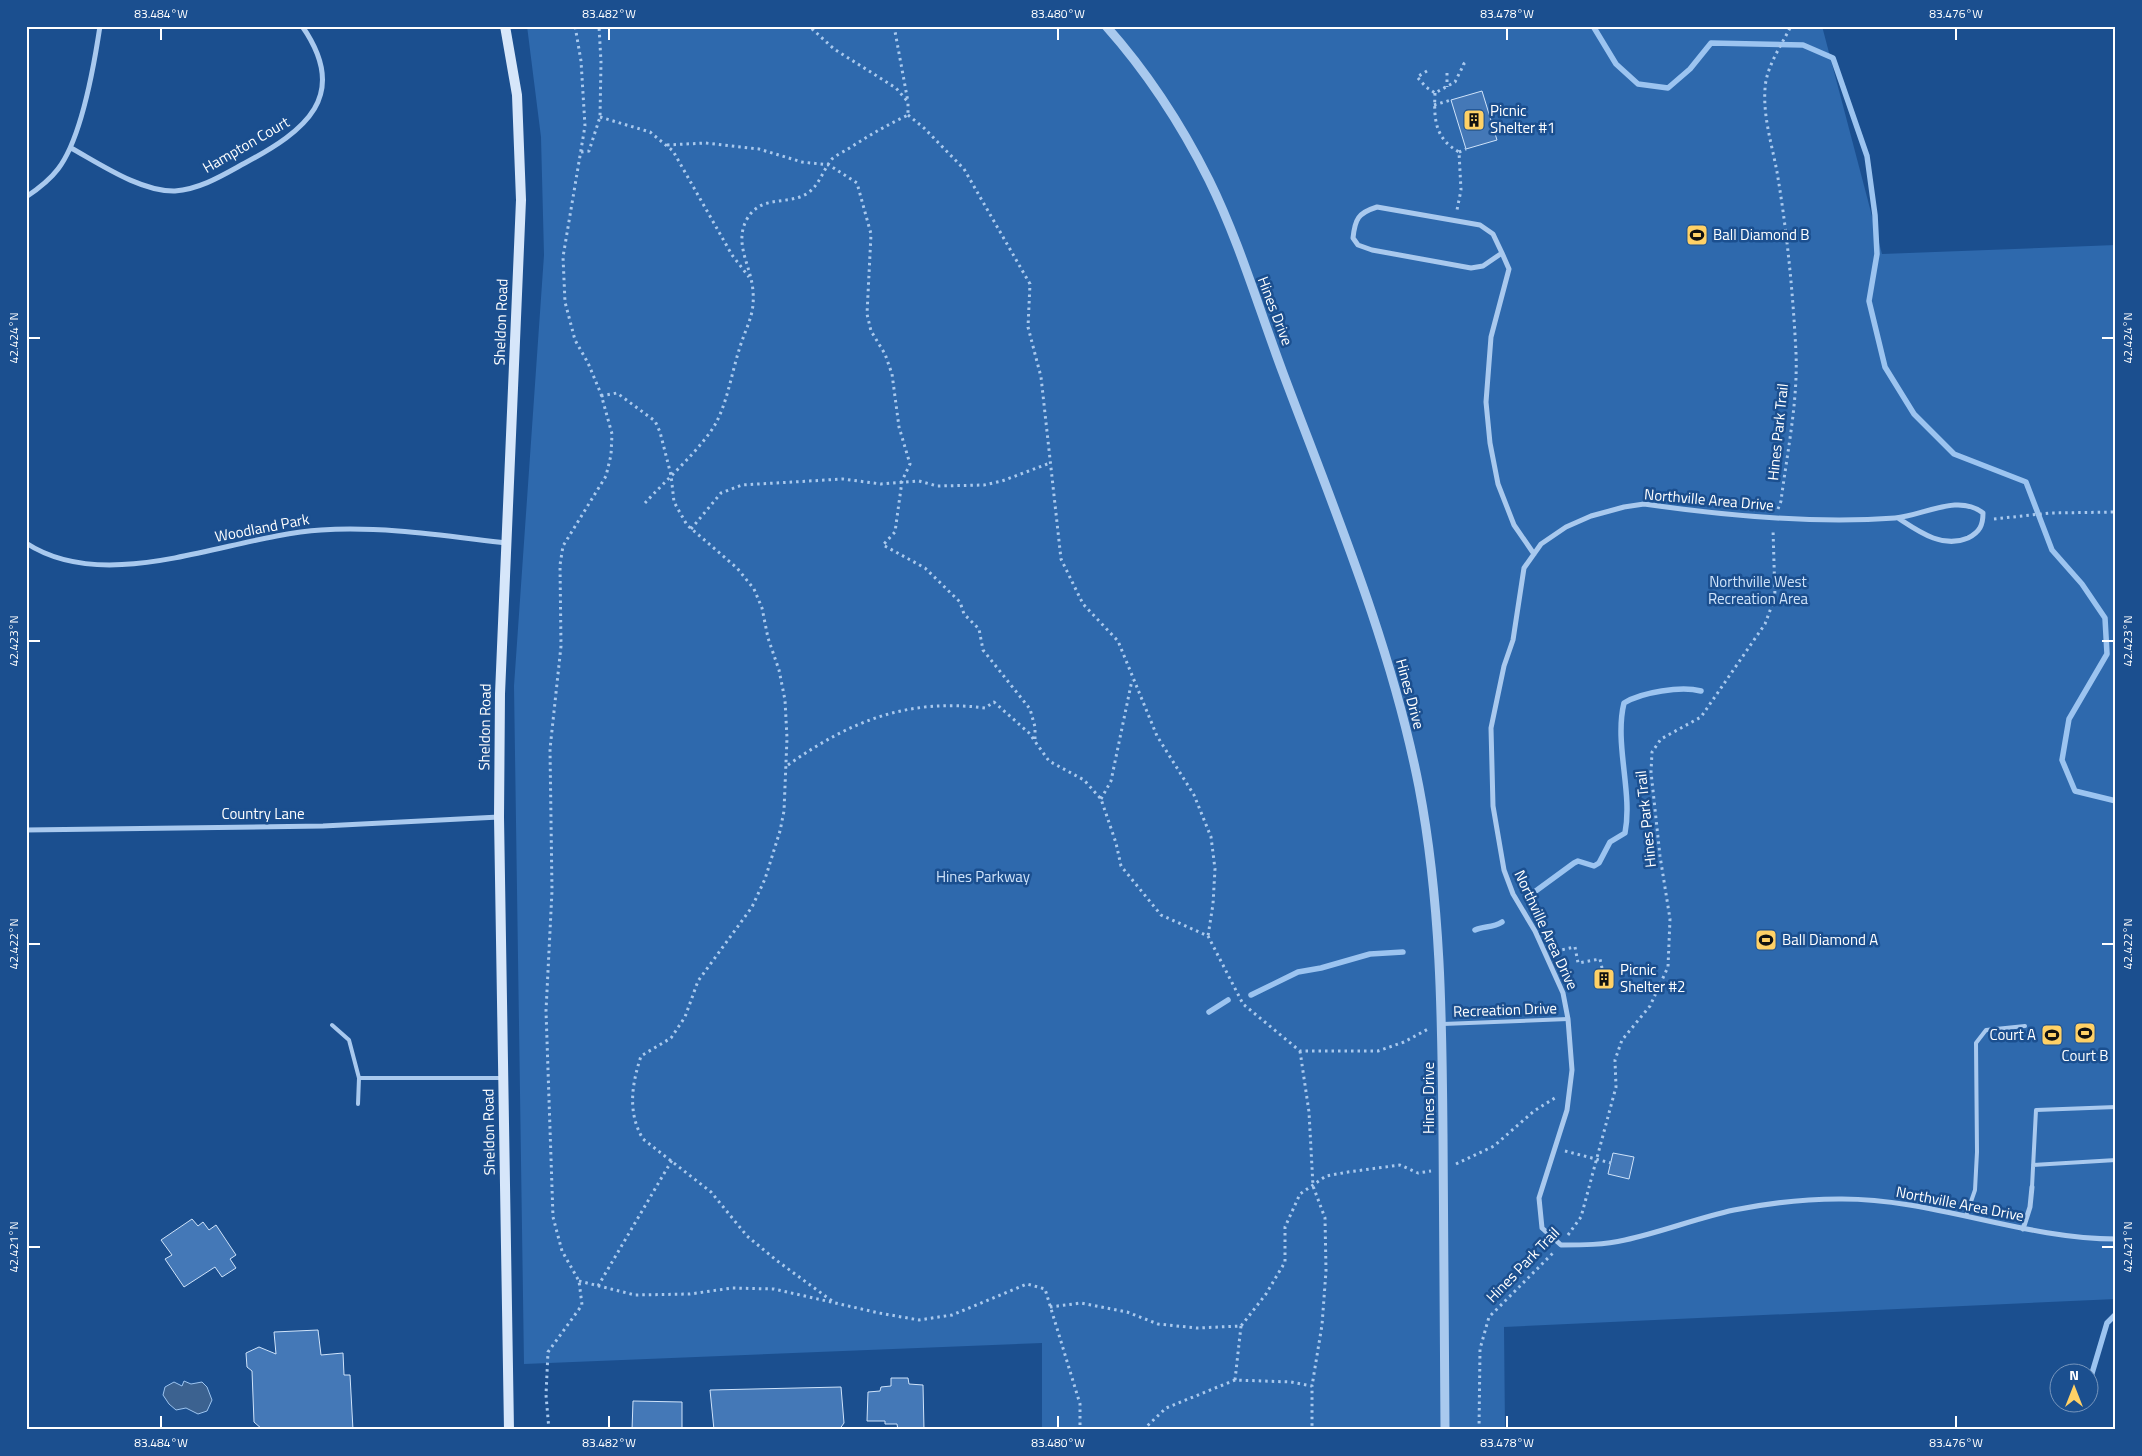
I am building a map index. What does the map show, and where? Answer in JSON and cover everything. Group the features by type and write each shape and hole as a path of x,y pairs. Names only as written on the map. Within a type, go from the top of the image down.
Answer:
{"main road":[{"name":"Sheldon Road","path":"505,26 517,95 521,200 506,542 499,817 509,1430"}],"street":[{"path":"26,197 42,187 58,169 71,148 95,56 100,26"},
{"name":"Hampton Court","path":"71,148 126,178 162,190 192,188 212,181 290,137 311,115 319,100 322,88 321,64 314,44 302,26"},
{"name":"Hines Drive","path":"1106,26 1142,68 1188,141 1210,182 1252,289 1381,640 1400,704 1419,787 1429,848 1439,943 1442,1024 1445,1430"},
{"path":"1502,253 1483,266 1471,268 1372,250 1358,245 1352,238 1354,224 1363,211 1377,207 1480,224 1493,234 1502,253 1509,269 1491,337 1489,355 1486,402 1490,444 1498,484 1514,525 1534,554"},
{"name":"Northville Area Drive","path":"1983,520 1983,513 1976,507 1957,505 1898,518 1774,519 1644,504 1591,516 1566,527 1541,544 1524,568 1513,640 1504,666 1491,728 1493,806 1504,870 1513,894 1546,953 1564,993 1568,1019 1572,1070 1567,1110 1538,1198 1539,1214 1542,1228 1561,1246 1594,1245 1624,1241 1734,1210 1792,1200 1842,1198 1885,1202 1966,1216 2023,1230 2116,1240"},
{"path":"1898,518 1932,538 1953,542 1975,534 1983,524 1983,520"},
{"name":"Woodland Park","path":"26,543 57,557 88,563 121,565 217,549 282,534 322,530 386,530 506,542"},
{"name":"Country Lane","path":"26,830 323,826 499,817"},
{"path":"2023,1230 2030,1207 2032,1187"}],"lane":[{"name":"Recreation Drive","path":"1442,1024 1568,1019"},
{"path":"332,1025 349,1040 359,1078 358,1104"},
{"path":"1966,1216 1975,1190 1977,1152 1976,1044 1986,1030 2025,1026"},
{"path":"359,1078 503,1078"},
{"path":"2032,1187 2036,1110 2116,1107"},
{"path":"2033,1165 2116,1160"}],"path":[{"path":"550,1430 546,1395 548,1352 582,1304 579,1281 562,1251 553,1217 546,1011 552,891 550,749 561,646 559,585 563,546 606,476 611,455 612,434 601,395 588,363 575,340 565,302 563,257 585,126 582,61 575,26"},
{"path":"581,152 589,151 600,117 601,62 599,26"},
{"path":"809,26 834,49 896,88 908,102"},
{"path":"894,26 908,102 908,115"},
{"name":"Hines Park Trail","path":"1480,1430 1480,1349 1489,1317 1561,1246 1580,1217 1616,1087 1615,1060 1622,1040 1650,1006 1668,968 1670,919 1657,828 1651,772 1652,752 1661,739 1701,717 1764,624 1775,597 1774,519 1782,491 1793,413 1796,356 1793,304 1777,173 1766,115 1765,88 1770,66 1791,26"},
{"path":"1435,93 1448,87 1460,76 1464,64 1461,62"},
{"path":"1427,71 1417,77 1435,93"},
{"path":"1448,73 1448,87"},
{"path":"1435,93 1436,125 1443,138 1459,152 1461,190 1455,220"},
{"path":"1434,105 1451,100"},
{"path":"645,502 705,438 716,423 723,406 741,341 752,318 753,292 743,258 742,239 746,221 754,209 765,204 806,194 822,178 833,159 880,128 908,115"},
{"path":"908,115 924,128 964,169 1030,284 1028,327 1041,377 1062,559 1084,604 1118,641 1157,736 1194,795 1211,837 1214,869 1213,904 1208,936 1243,1004 1300,1051 1378,1051 1442,1024"},
{"path":"600,117 650,132 673,151 725,242 750,279"},
{"path":"666,146 705,143 758,149 802,162 830,164 857,183 871,234 867,314 871,331 885,354 892,374 899,427 910,464 902,481 895,532 883,545 925,568 960,602 964,614 979,629 983,650 1030,709 1035,727 1036,742"},
{"path":"1459,152 1466,149"},
{"path":"601,395 617,393 655,421 660,432 671,475 674,502 691,529 737,568 754,590 762,608 785,700 787,765 784,811 780,831 765,879 752,908 698,981 685,1017 671,1038 641,1056 634,1077 632,1109 636,1127 642,1139 672,1160 711,1192 747,1236 832,1301"},
{"path":"691,529 721,492 742,485 843,479 881,484 919,481 951,486 984,485 1002,481 1050,464"},
{"path":"1983,520 2050,514 2116,512"},
{"path":"1100,799 1111,781 1132,679"},
{"path":"787,765 814,747 860,722 909,709 946,705 985,708 994,702 1029,733 1049,761 1084,780 1100,799 1116,843 1121,866 1161,915 1208,936"},
{"path":"1546,953 1575,946 1578,963 1600,959 1602,968"},
{"path":"1300,1051 1309,1112 1314,1186 1325,1218 1326,1271 1322,1325 1312,1386 1312,1430"},
{"path":"1235,1380 1241,1326 1266,1294 1285,1262 1284,1227 1300,1194 1326,1176 1400,1165 1418,1172 1443,1170 1494,1146 1534,1111 1570,1089"},
{"path":"1555,1149 1611,1162"},
{"path":"598,1286 672,1160"},
{"path":"579,1281 635,1295 690,1294 732,1288 774,1289 879,1313 919,1320 952,1315 1027,1284 1045,1289 1080,1404 1080,1430"},
{"path":"1050,1307 1080,1303 1127,1312 1158,1324 1197,1328 1241,1326"},
{"path":"1143,1430 1166,1408 1235,1380 1291,1382 1312,1386"}],"green space":[{"path":"527,26 1822,26 1882,254 2116,245 2116,1299 1504,1327 1505,1430 1042,1430 1042,1343 524,1364 514,686 544,255 541,137"}],"shaded area":[{"path":"184,1381 191,1384 202,1382 207,1387 212,1400 207,1411 198,1414 186,1408 176,1410 169,1404 163,1395 165,1387 174,1382 182,1386"}],"building":[{"name":"Picnic Shelter #1","path":"1482,91 1497,140 1466,149 1451,100"},
{"path":"1613,1153 1634,1157 1629,1179 1608,1174"},
{"path":"192,1219 198,1226 203,1222 209,1230 216,1225 236,1255 230,1259 236,1268 222,1277 215,1267 184,1287 165,1259 172,1255 161,1240"},
{"path":"318,1330 321,1355 343,1353 344,1375 350,1375 353,1430 263,1430 254,1422 252,1371 247,1367 246,1353 259,1347 276,1354 274,1332"},
{"path":"891,1378 908,1378 909,1384 923,1385 924,1430 898,1430 897,1424 885,1424 885,1421 867,1421 868,1392 880,1391 881,1387 891,1386"},
{"path":"841,1387 844,1423 839,1430 714,1430 710,1390"},
{"path":"633,1401 682,1402 682,1430 632,1430"}],"waterway":[{"path":"1593,26 1616,64 1638,84 1668,88 1690,69 1711,43 1803,45 1833,58 1867,156 1875,215 1877,254 1869,301 1885,367 1914,414 1954,454 2026,482 2052,550 2082,584 2105,618 2107,654 2069,719 2062,760 2075,791 2116,801"},
{"path":"1533,893 1578,861 1594,866 1599,863 1610,842 1625,833 1627,801 1621,735 1624,703 1641,696 1662,691 1683,689 1701,691"},
{"path":"1475,930 1502,922"},
{"path":"1251,995 1298,972 1321,968 1370,954 1403,952"},
{"path":"1209,1012 1228,1000"},
{"path":"2095,1364 2107,1323 2116,1314"}],"place":[{"name":"Picnic Shelter #1","path":"1474,120"},
{"name":"Ball Diamond B","path":"1697,235"},
{"name":"Ball Diamond A","path":"1766,940"},
{"name":"Picnic Shelter #2","path":"1604,979"},
{"name":"Court B","path":"2085,1033"},
{"name":"Court A","path":"2052,1035"}],"park label":[{"name":"Northville West Recreation Area","path":"1758,590"},
{"name":"Hines Parkway","path":"983,877"}]}
